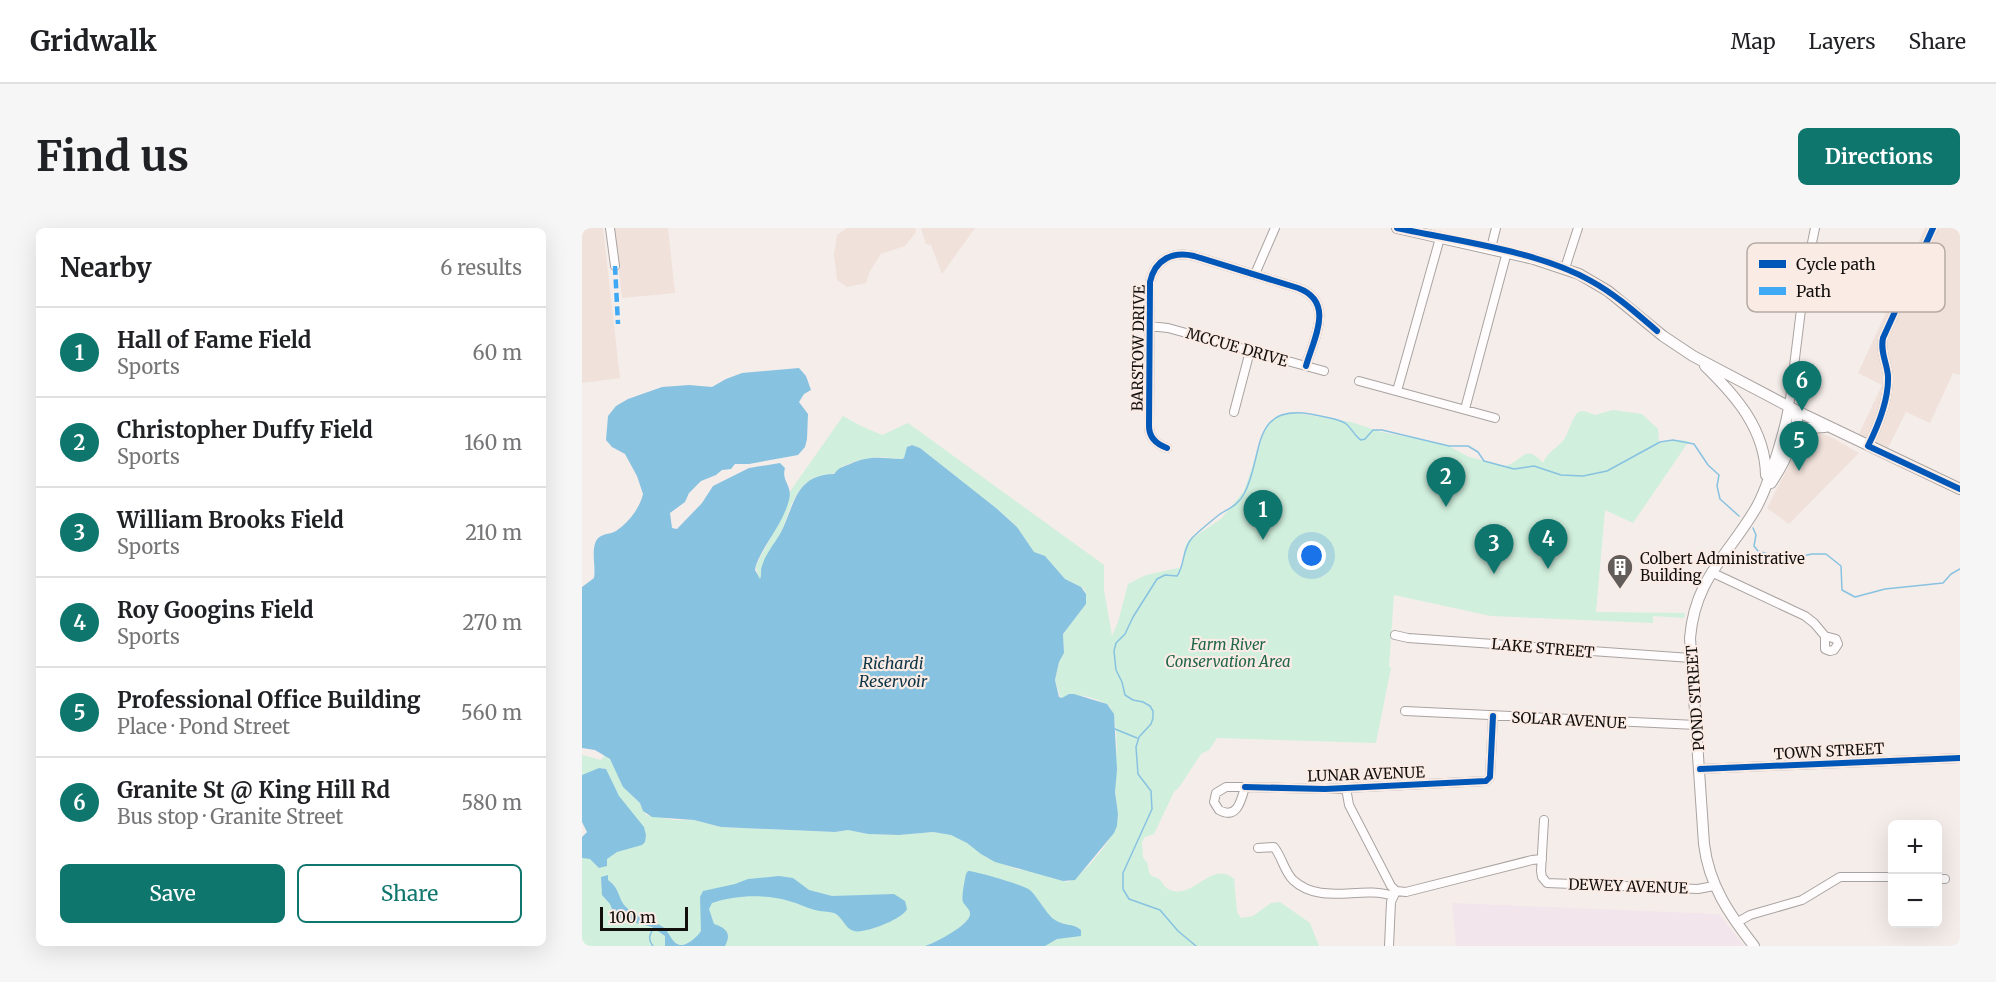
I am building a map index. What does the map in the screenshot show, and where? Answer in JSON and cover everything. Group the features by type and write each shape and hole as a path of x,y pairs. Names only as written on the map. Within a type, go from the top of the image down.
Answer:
{"main road":[{"path":"1397,228 1508,252 1565,268 1592,280 1663,336 1694,356 1793,409 1960,489"},
{"path":"1694,356 1723,384 1756,429 1762,443 1764,457 1766,473 1764,493"},
{"name":"POND STREET","path":"1754,946 1723,904 1714,886 1705,850 1690,638 1693,617 1701,591 1711,572 1750,518 1778,472 1797,423 1793,409"},
{"name":"POND STREET","path":"1764,493 1785,423 1793,409"},
{"path":"1791,443 1799,433 1807,428 1820,426 1835,430"}],"street":[{"path":"610,228 615,266"},
{"path":"1255,274 1275,228"},
{"path":"1491,248 1496,228"},
{"path":"1565,268 1578,228"},
{"path":"1812,243 1815,228"},
{"path":"1926,243 1933,228"},
{"path":"1397,391 1440,238"},
{"path":"1465,410 1508,252"},
{"name":"BARSTOW DRIVE","path":"1167,448 1153,440 1149,429 1149,326 1151,277 1158,265 1168,257 1190,255 1302,290 1314,299 1319,311 1320,323 1306,366"},
{"path":"1793,409 1802,312"},
{"path":"1868,446 1878,424 1887,387 1888,374 1882,346 1883,338 1895,312"},
{"name":"MCCUE DRIVE","path":"1149,326 1168,328 1324,371"},
{"path":"1234,412 1250,351"},
{"path":"1359,381 1495,418"},
{"path":"1711,572 1809,618 1825,636"},
{"name":"LAKE STREET","path":"1395,635 1408,638 1691,658"},
{"name":"SOLAR AVENUE","path":"1405,711 1696,725"},
{"name":"LUNAR AVENUE","path":"1245,787 1346,788 1488,780 1493,716"},
{"name":"TOWN STREET","path":"1700,769 1960,758"},
{"path":"1346,788 1349,805 1395,894 1389,946"},
{"path":"1258,848 1274,847 1292,878 1300,884 1323,893 1395,894 1542,859 1544,820"},
{"name":"DEWEY AVENUE","path":"1542,859 1541,874 1543,879 1550,883 1698,889 1714,886"},
{"path":"1736,923 1750,915 1802,900 1840,877 1888,877"}],"shaded area":[{"path":"582,228 603,228 620,378 582,383"},
{"path":"614,228 668,228 675,293 622,298"},
{"path":"847,228 915,228 916,232 905,246 881,254 870,271 866,283 847,287 837,280 834,254 837,235"},
{"path":"921,228 975,228 942,274 931,245 926,244"},
{"path":"1925,228 1960,228 1960,375 1953,373 1930,423 1906,412 1888,448 1859,434 1882,385 1858,373 1886,312 1945,312 1945,243 1918,243"},
{"path":"1816,432 1829,436 1859,453 1789,524 1767,508 1804,437"},
{"path":"1452,903 1719,914 1744,946 1456,946"}],"green space":[{"name":"Farm River Conservation Area","path":"1613,410 1642,414 1658,429 1659,443 1689,441 1633,523 1605,510 1596,612 1685,613 1684,618 1653,616 1653,623 1491,616 1394,595 1389,667 1391,668 1376,743 1217,738 1209,750 1201,754 1174,792 1154,834 1145,837 1142,842 1143,858 1147,862 1150,875 1159,879 1168,889 1181,891 1189,889 1212,876 1226,874 1234,879 1237,912 1241,918 1253,916 1271,903 1280,902 1310,923 1319,946 582,946 582,848 640,822 623,802 609,774 603,768 582,775 582,755 601,760 605,755 613,763 623,787 640,803 646,815 674,820 694,820 721,827 835,832 848,830 868,834 899,835 933,832 951,835 988,858 1016,869 1067,882 1088,866 1115,829 1117,823 1115,790 1117,748 1110,707 1086,696 1072,695 1061,699 1055,680 1059,662 1064,653 1063,634 1086,604 1084,589 1065,579 1045,556 1034,553 1017,527 920,448 909,445 904,458 865,459 843,466 833,473 809,480 794,500 781,532 765,559 762,578 758,579 756,565 785,512 791,490 843,416 882,435 908,423 1104,565 1104,590 1112,636 1128,584 1146,575 1178,568 1181,570 1188,541 1221,519 1244,491 1266,426 1278,415 1295,413 1351,422 1381,432 1445,444 1469,457 1506,466 1528,454 1537,457 1543,463 1565,438 1578,412 1584,411 1595,415"}],"water":[{"name":"Richardi Reservoir","path":"799,368 806,376 811,390 804,394 799,402 808,414 805,447 798,455 749,464 735,464 731,469 722,470 701,481 689,493 685,502 670,513 672,528 677,529 702,503 713,486 749,468 780,463 785,468 784,477 790,495 783,517 756,565 755,570 760,579 765,558 780,534 803,486 811,480 834,474 841,468 863,459 902,459 907,447 912,445 920,448 996,508 1017,527 1034,552 1045,556 1065,579 1081,587 1086,594 1086,604 1063,634 1064,653 1059,662 1055,680 1059,697 1074,694 1107,704 1114,714 1117,826 1114,833 1075,880 1063,881 995,862 951,835 933,832 899,835 868,834 848,830 835,832 721,827 694,820 652,817 643,811 640,803 623,787 610,759 595,750 582,748 582,587 594,578 596,541 625,524 636,510 643,494 637,476 625,454 612,447 606,440 608,416 616,406 628,399 662,387 689,385 712,387 742,373"},
{"path":"599,768 606,769 619,796 644,827 646,835 642,845 617,852 607,859 607,866 599,868 590,859 582,858 582,837 587,832 582,822 582,775"},
{"path":"968,871 1001,879 1028,889 1052,918 1058,922 1075,926 1081,930 1081,936 1057,939 1045,946 925,946 951,933 968,918 970,912 963,902 963,893"},
{"path":"608,875 608,880 615,887 626,907 634,914 663,927 679,945 691,941 701,931 700,897 703,891 748,879 779,876 793,878 809,890 832,896 894,894 905,901 907,909 891,921 874,928 854,931 834,913 817,911 789,901 761,896 730,898 712,903 709,909 714,924 722,927 728,934 725,946 665,946 665,936 652,927 615,916 610,904 602,895 601,877"}],"waterway":[{"path":"1196,946 1178,931 1160,910 1129,899 1123,889 1123,873 1152,809 1151,791 1138,774 1136,747 1139,737 1151,724 1153,711 1150,706 1125,695 1116,670 1114,651 1116,643 1125,634 1157,579 1165,575 1177,576 1192,538 1242,498 1250,480 1262,437 1268,425 1277,417 1290,413 1328,417 1345,423 1361,440 1373,430 1382,430 1449,446 1468,446 1478,452 1484,461 1514,469 1534,466 1561,475 1583,476 1607,471 1660,442 1673,440 1694,444 1708,465 1719,475 1717,486 1720,499 1739,516"},
{"path":"1753,528 1756,535 1754,546 1758,551 1768,554 1784,553 1798,557 1826,554 1841,566 1842,590 1855,597 1885,589 1943,583 1951,574 1960,569"},
{"path":"1115,729 1137,738"},
{"path":"653,946 650,936 655,926"}],"marked path":[{"path":"615,266 618,324"}],"cycle path":[{"path":"1397,228 1522,254 1570,271 1608,292 1657,331"},
{"path":"1926,243 1933,228"},
{"path":"1167,448 1154,440 1149,426 1150,282 1152,274 1166,258 1179,255 1194,256 1298,288 1310,294 1316,302 1319,322 1306,366"},
{"path":"1895,312 1883,338 1882,348 1888,376 1887,394 1868,446 1960,489"},
{"path":"1245,787 1325,789 1486,781 1490,777 1493,716"},
{"path":"1700,769 1960,758"}],"place":[{"name":"Granite St @ King Hill Rd","path":"1802,411"},
{"name":"Professional Office Building","path":"1799,471"},
{"name":"Christopher Duffy Field","path":"1446,507"},
{"name":"Hall of Fame Field","path":"1263,540"},
{"name":"Roy Googins Field","path":"1548,569"},
{"name":"William Brooks Field","path":"1494,574"},
{"name":"Colbert Administrative Building","path":"1620,590"}]}
